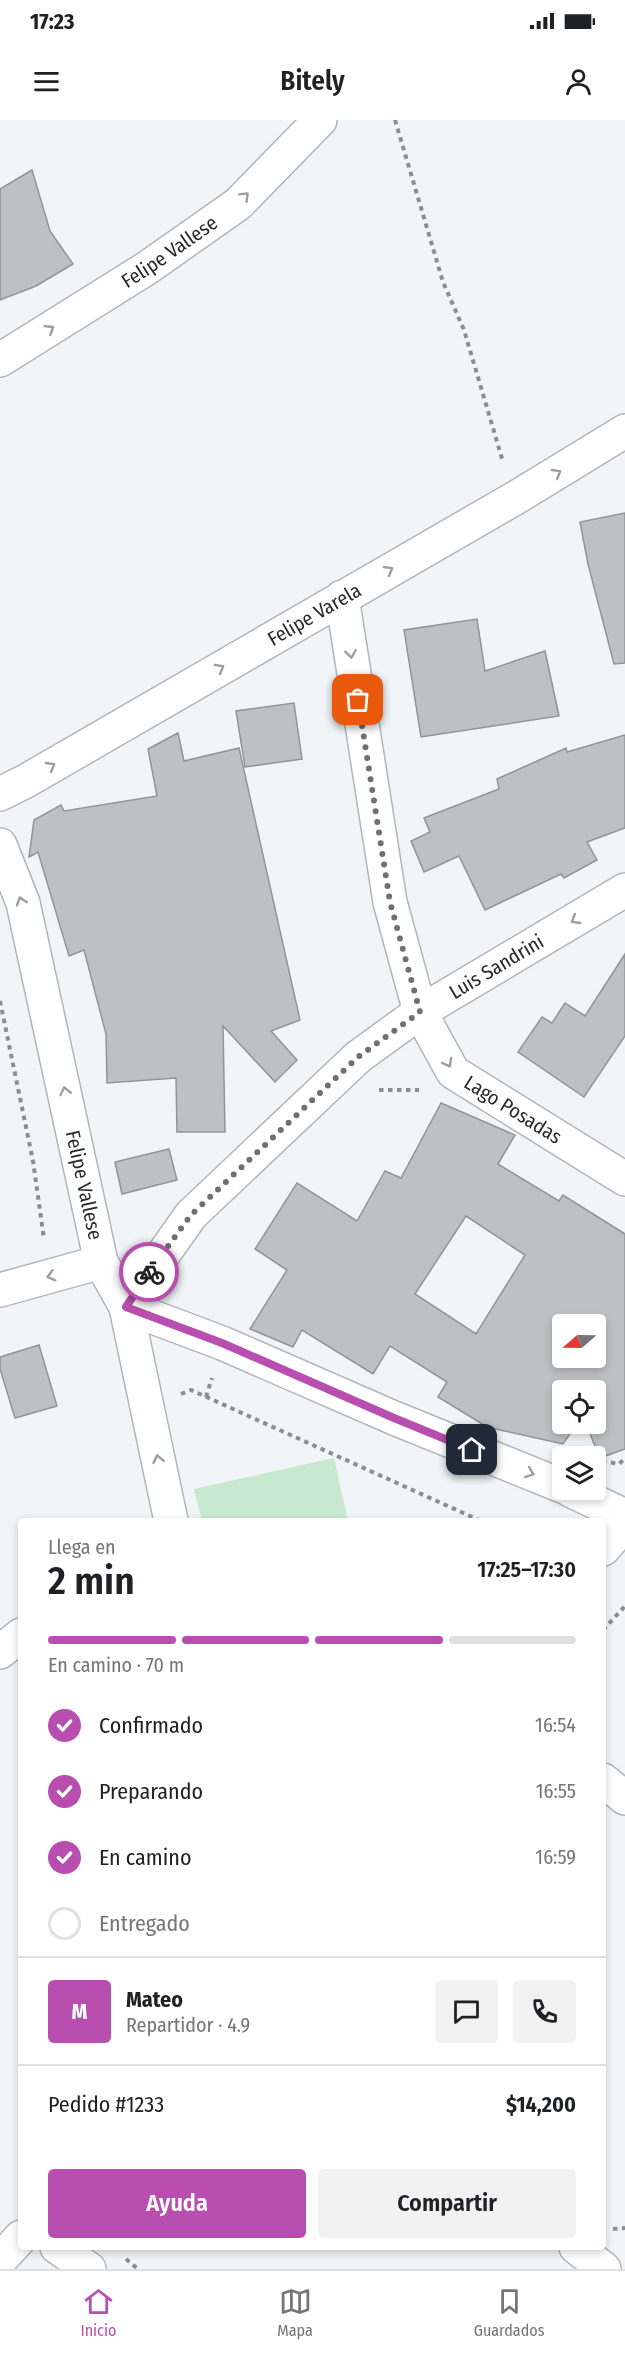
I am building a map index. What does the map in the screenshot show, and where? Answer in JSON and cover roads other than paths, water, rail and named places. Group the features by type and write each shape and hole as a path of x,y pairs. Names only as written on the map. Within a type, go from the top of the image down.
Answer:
{"street":[{"name":"Felipe Vallese","path":"0,360 147,268 238,204 320,120"},
{"name":"Felipe Varela","path":"0,794 517,497 625,431"},
{"name":"Lago Posadas","path":"342,597 390,902 420,1012 453,1072 625,1179"},
{"name":"Felipe Vallese","path":"0,845 23,903 101,1262 126,1307 168,1518"},
{"name":"Luis Sandrini","path":"126,1307 191,1215 358,1057 420,1012 625,890"},
{"path":"0,1290 101,1262"},
{"path":"126,1307 222,1343 394,1418 552,1482"},
{"path":"591,1500 625,1516"},
{"path":"606,1546 625,1524"},
{"path":"0,1652 18,1637"},
{"path":"606,1782 625,1798"},
{"path":"0,2260 18,2239"},
{"path":"61,2250 89,2269"},
{"path":"580,2250 604,2269"}]}
